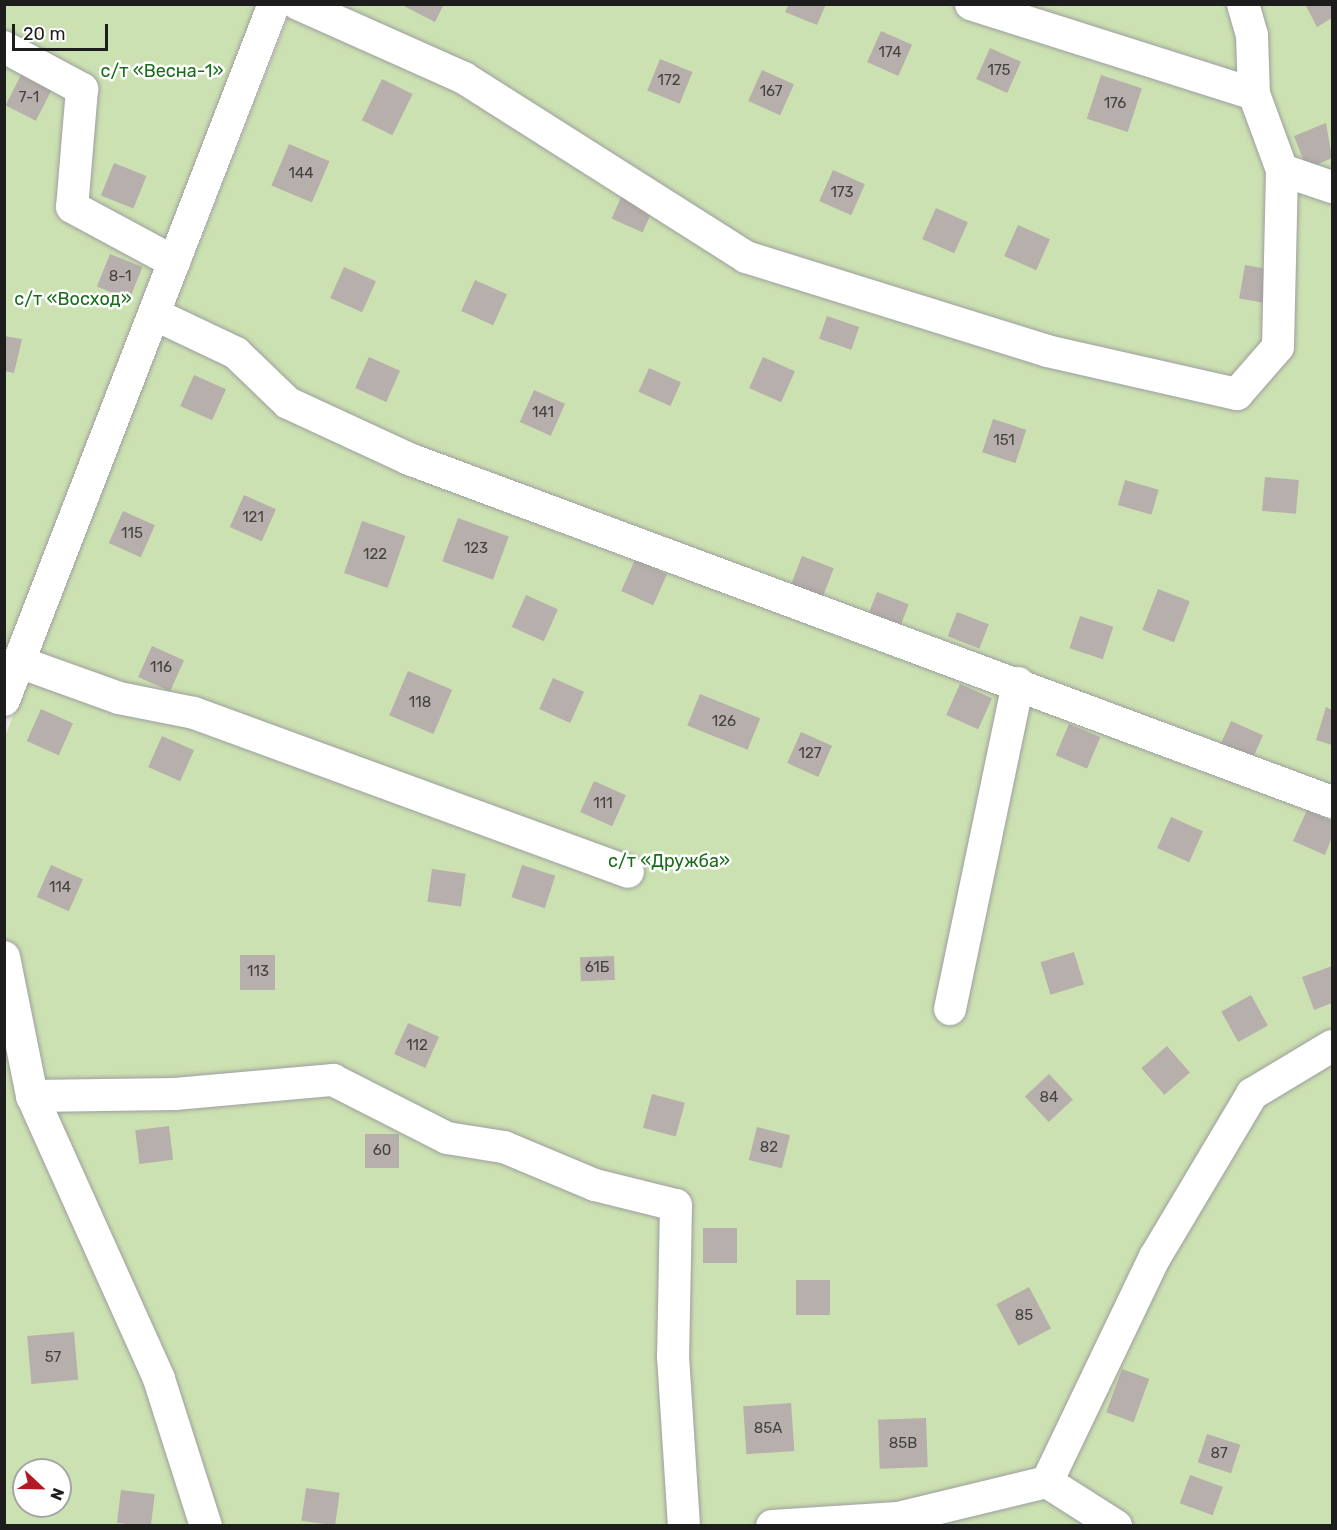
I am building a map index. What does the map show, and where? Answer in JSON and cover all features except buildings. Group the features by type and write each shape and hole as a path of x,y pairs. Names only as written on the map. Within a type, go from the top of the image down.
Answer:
{"street":[{"path":"4,700 274,4"},
{"path":"298,4 464,78 746,257 1047,351 1237,394 1278,347 1282,170 1254,94 1252,35 1243,4"},
{"path":"971,4 1254,94"},
{"path":"4,47 82,89 72,207 174,262"},
{"path":"1282,170 1332,188"},
{"path":"154,314 236,353 288,403 409,459 1018,683 1332,802"},
{"path":"19,662 119,698 194,713 628,872"},
{"path":"951,1009 1018,683"},
{"path":"4,957 32,1096 159,1379 206,1526"},
{"path":"1047,1482 1155,1257 1252,1094 1332,1046"},
{"path":"32,1096 175,1094 333,1080 447,1138 504,1147 595,1185 676,1205 673,1356 684,1526"},
{"path":"772,1526 898,1518 1047,1482 1116,1526"}],"green space":[{"name":"с/т «Весна-1»","path":"4,5 260,5 166,246 85,200 97,88 5,33"},
{"name":"с/т «Дружба»","path":"293,5 1332,5 1332,1525 5,1525 4,739"},
{"name":"с/т «Восход»","path":"5,56 74,92 60,213 159,268 5,655"}]}
